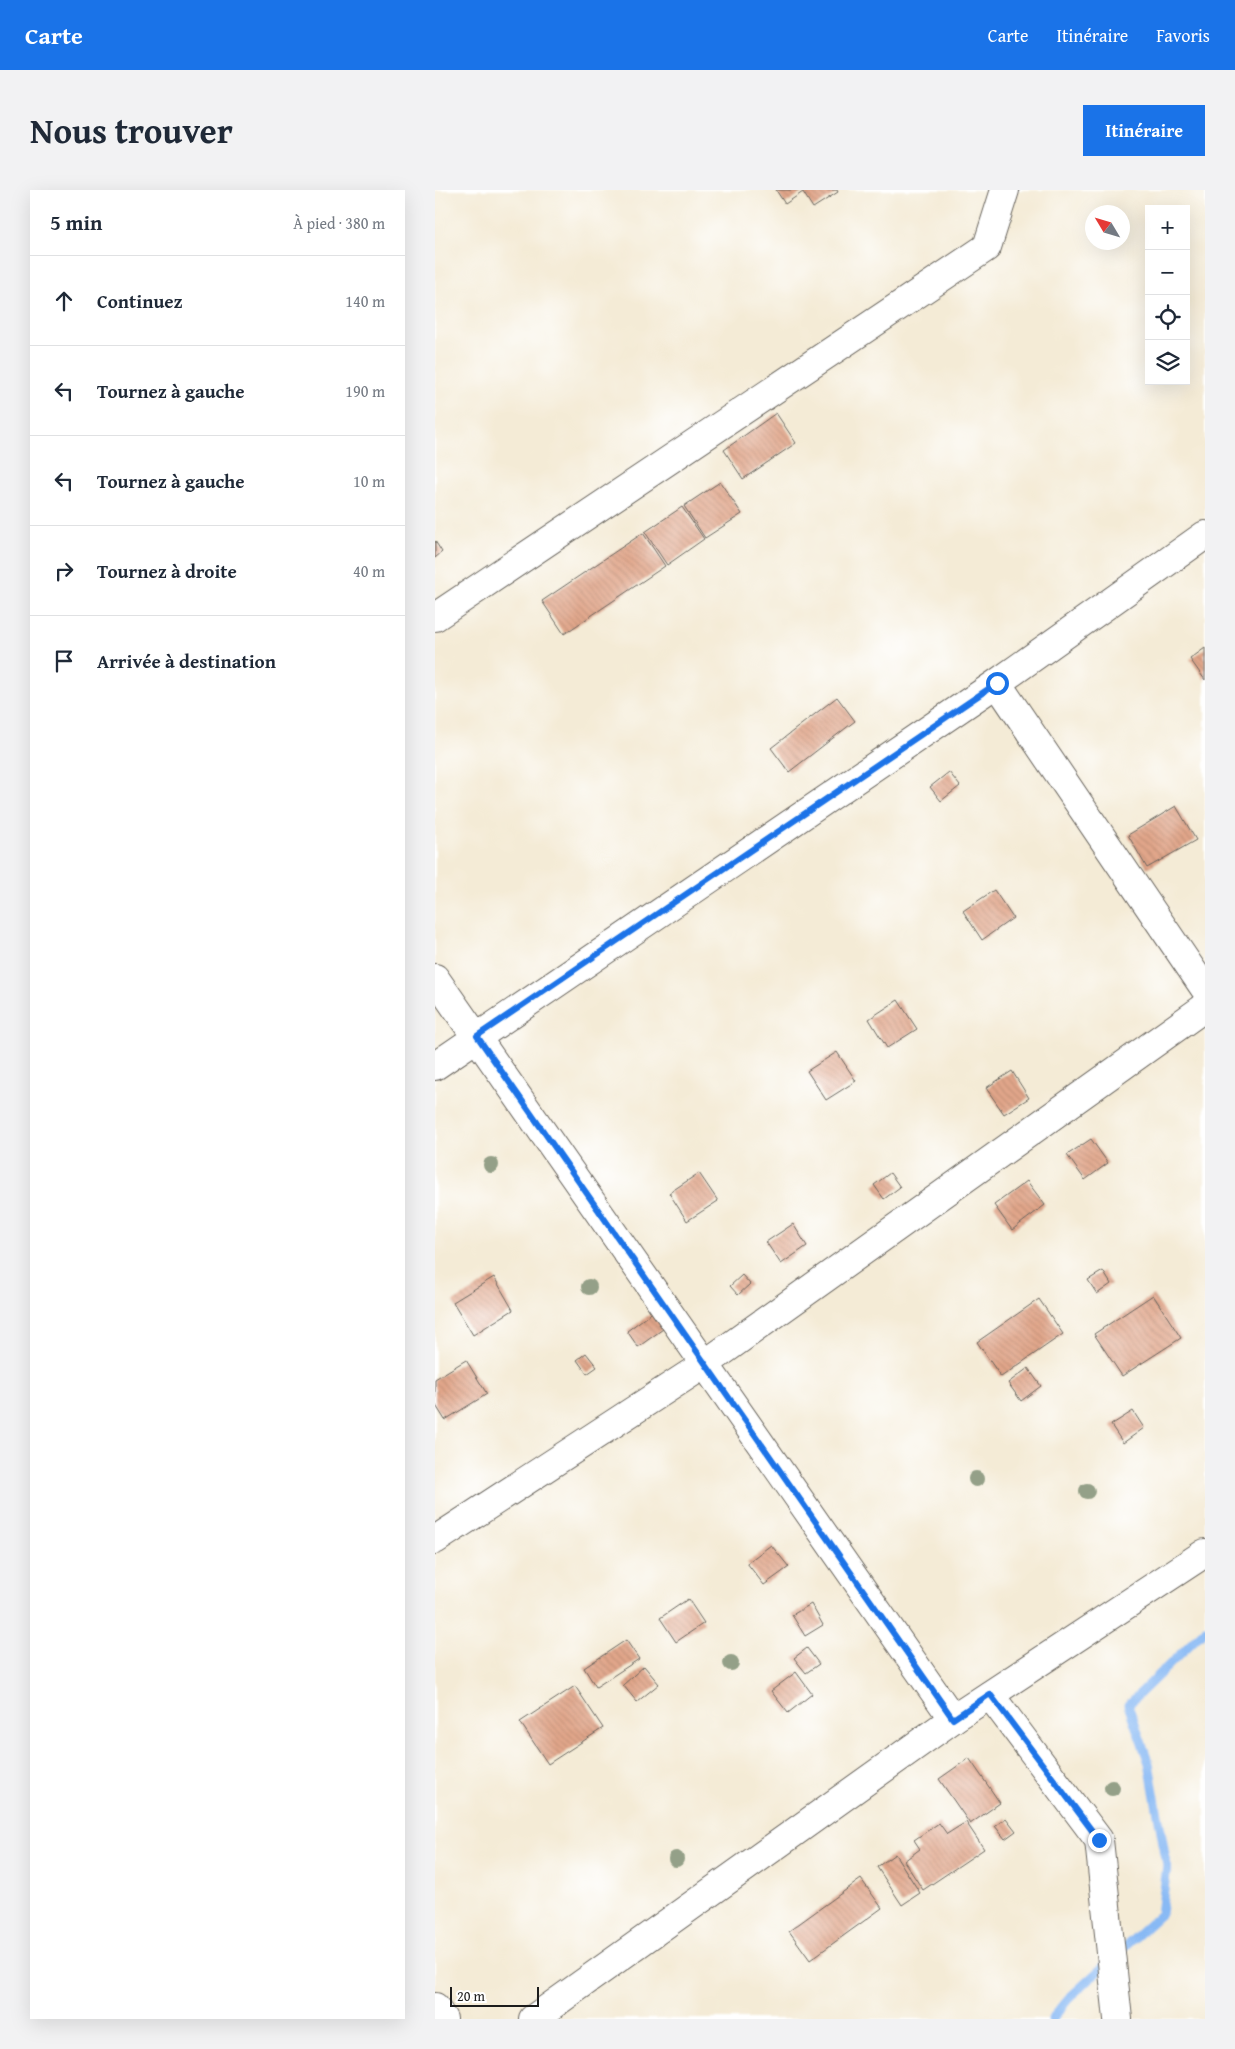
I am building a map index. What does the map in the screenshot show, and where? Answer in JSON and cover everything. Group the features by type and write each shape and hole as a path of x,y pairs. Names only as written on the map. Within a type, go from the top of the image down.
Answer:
{"street":[{"path":"435,617 987,247 1005,190"},
{"path":"435,1066 997,683 1205,535"},
{"path":"997,683 1205,989"},
{"path":"435,978 953,1719"},
{"path":"435,1540 705,1364 1205,1008"},
{"path":"533,2019 953,1719 1205,1553"},
{"path":"990,1694 1099,1840 1118,2019"},
{"path":"435,2007 443,2019"}],"building":[{"path":"776,190 837,190 838,192 813,208 803,192 785,204"},
{"path":"776,413 796,443 743,479 724,450"},
{"path":"720,482 742,514 705,538 684,506"},
{"path":"682,507 704,539 667,565 645,532"},
{"path":"643,533 665,566 564,634 542,601"},
{"path":"435,541 442,552 435,558"},
{"path":"1205,648 1205,680 1190,659"},
{"path":"837,697 855,721 789,772 771,748"},
{"path":"949,772 960,786 941,801 930,787"},
{"path":"1176,806 1196,840 1147,868 1128,835"},
{"path":"994,890 1013,918 982,940 963,911"},
{"path":"898,1000 917,1029 887,1048 869,1019"},
{"path":"837,1052 856,1081 826,1100 807,1071"},
{"path":"1012,1071 1029,1098 1004,1114 986,1088"},
{"path":"1091,1139 1108,1163 1085,1180 1067,1155"},
{"path":"699,1173 718,1201 687,1221 669,1193"},
{"path":"890,1173 900,1187 884,1199 874,1185"},
{"path":"1027,1181 1045,1205 1012,1230 994,1205"},
{"path":"793,1224 807,1246 781,1264 766,1242"},
{"path":"1103,1271 1111,1284 1097,1294 1088,1280"},
{"path":"742,1275 750,1284 738,1295 730,1286"},
{"path":"494,1277 513,1310 473,1335 453,1302"},
{"path":"1153,1295 1181,1338 1122,1376 1094,1334"},
{"path":"1039,1299 1063,1334 1001,1377 977,1342"},
{"path":"658,1308 670,1324 638,1347 627,1331"},
{"path":"586,1353 597,1367 587,1374 577,1360"},
{"path":"466,1360 487,1394 445,1420 435,1404 435,1379"},
{"path":"1028,1368 1041,1386 1021,1401 1008,1383"},
{"path":"1133,1411 1144,1428 1123,1443 1111,1425"},
{"path":"771,1545 789,1567 764,1585 747,1563"},
{"path":"688,1599 704,1623 676,1642 660,1618"},
{"path":"811,1604 823,1625 805,1636 792,1615"},
{"path":"626,1640 639,1659 596,1687 584,1668"},
{"path":"807,1648 819,1664 806,1673 794,1658"},
{"path":"644,1666 659,1684 637,1702 623,1685"},
{"path":"796,1672 812,1694 788,1713 771,1691"},
{"path":"575,1686 603,1728 548,1764 520,1722"},
{"path":"969,1758 1000,1803 970,1824 939,1779"},
{"path":"1006,1818 1016,1831 1005,1839 995,1826"},
{"path":"966,1822 984,1849 923,1890 904,1861 920,1849 914,1840 939,1823 947,1834"},
{"path":"895,1854 920,1893 902,1905 877,1867"},
{"path":"861,1879 882,1908 810,1960 789,1931"}],"waterway":[{"path":"1052,2019 1071,1996 1161,1914 1167,1866 1149,1763 1128,1705 1205,1630"}],"route":[{"path":"997,683 477,1036 953,1719 990,1694 1099,1840"}]}
